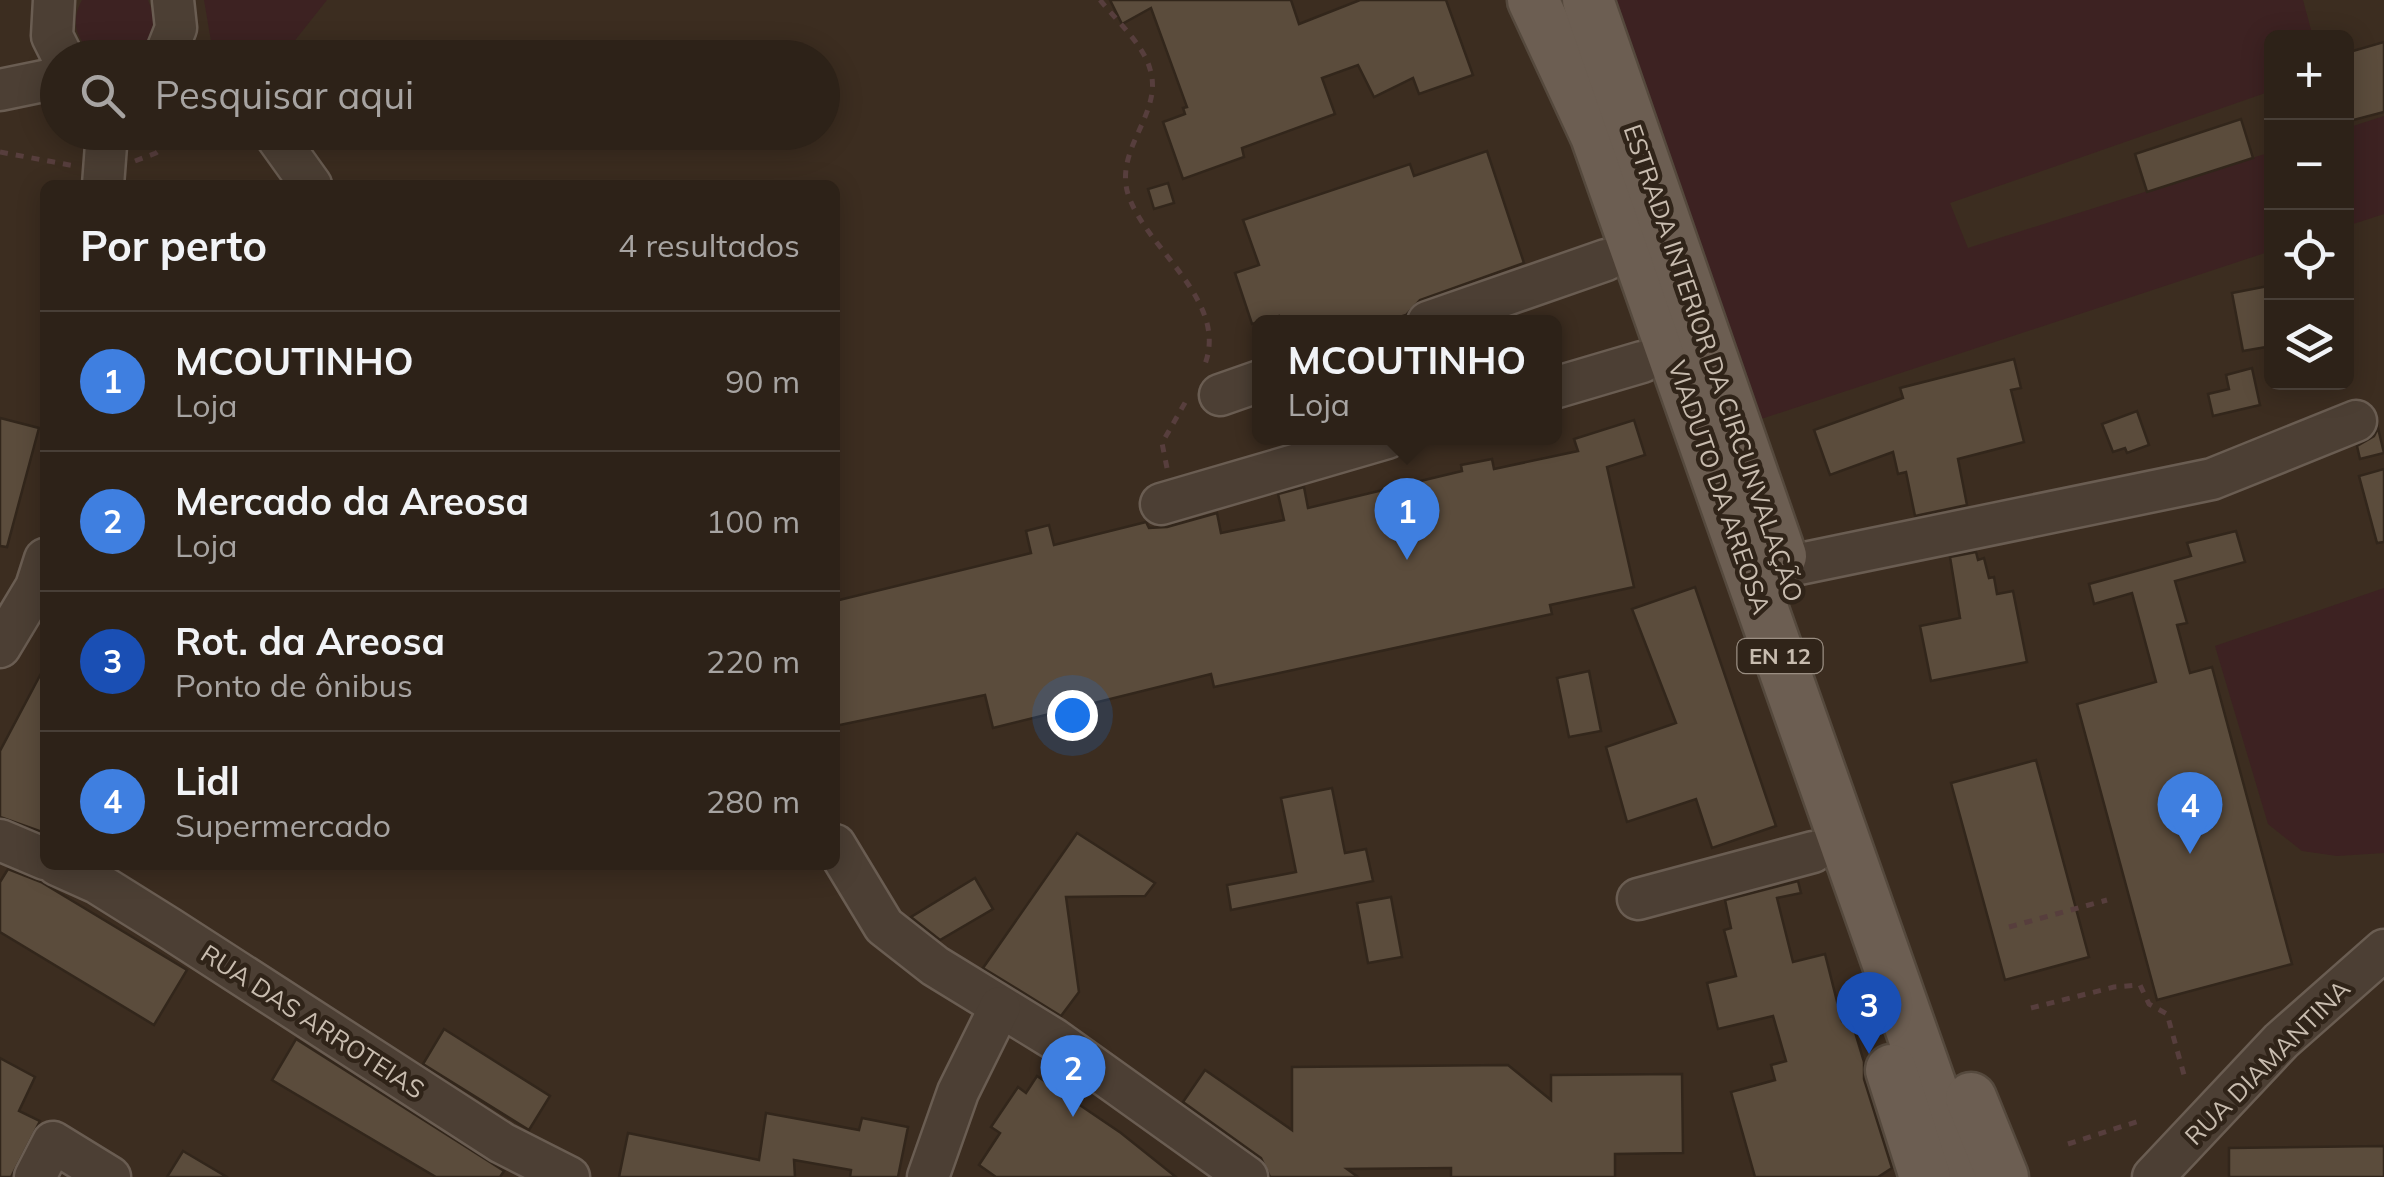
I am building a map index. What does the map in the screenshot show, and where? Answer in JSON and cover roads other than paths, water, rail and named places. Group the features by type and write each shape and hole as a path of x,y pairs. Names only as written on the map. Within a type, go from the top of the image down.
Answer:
{"main road":[{"name":"EN 12","path":"1514,0 1926,1177"},
{"name":"EN 12","path":"1533,0 1596,136"},
{"name":"ESTRADA INTERIOR DA CIRCUNVALAÇÃO","path":"1564,0 1596,136"},
{"name":"ESTRADA INTERIOR DA CIRCUNVALAÇÃO","path":"1588,0 1990,1151 2003,1177"},
{"name":"VIADUTO DA AREOSA","path":"1596,136 1963,1177"}],"street":[{"path":"26,84 40,52"},
{"path":"93,176 112,150"},
{"path":"286,150 308,180"},
{"path":"1448,315 1606,260"},
{"path":"1562,386 1642,362"},
{"path":"1204,386 1252,382"},
{"path":"1785,567 2212,479 2356,421"},
{"path":"1161,504 1363,445"},
{"path":"0,647 40,574"},
{"path":"0,840 40,858"},
{"path":"1638,899 1813,852"},
{"path":"840,854 884,926 935,966 1054,1039 1246,1177"},
{"name":"RUA DAS ARROTEIAS","path":"68,870 170,928 558,1176"},
{"name":"RUA DIAMANTINA","path":"2153,1177 2281,1041 2384,950"},
{"path":"928,1177 958,1092 1000,1007"},
{"path":"44,1160 110,1177"}],"place":[{"name":"MCOUTINHO","path":"1407,560"},
{"name":"Lidl","path":"2190,854"},
{"name":"Rot. da Areosa","path":"1869,1054"},
{"name":"Mercado da Areosa","path":"1073,1117"}]}
